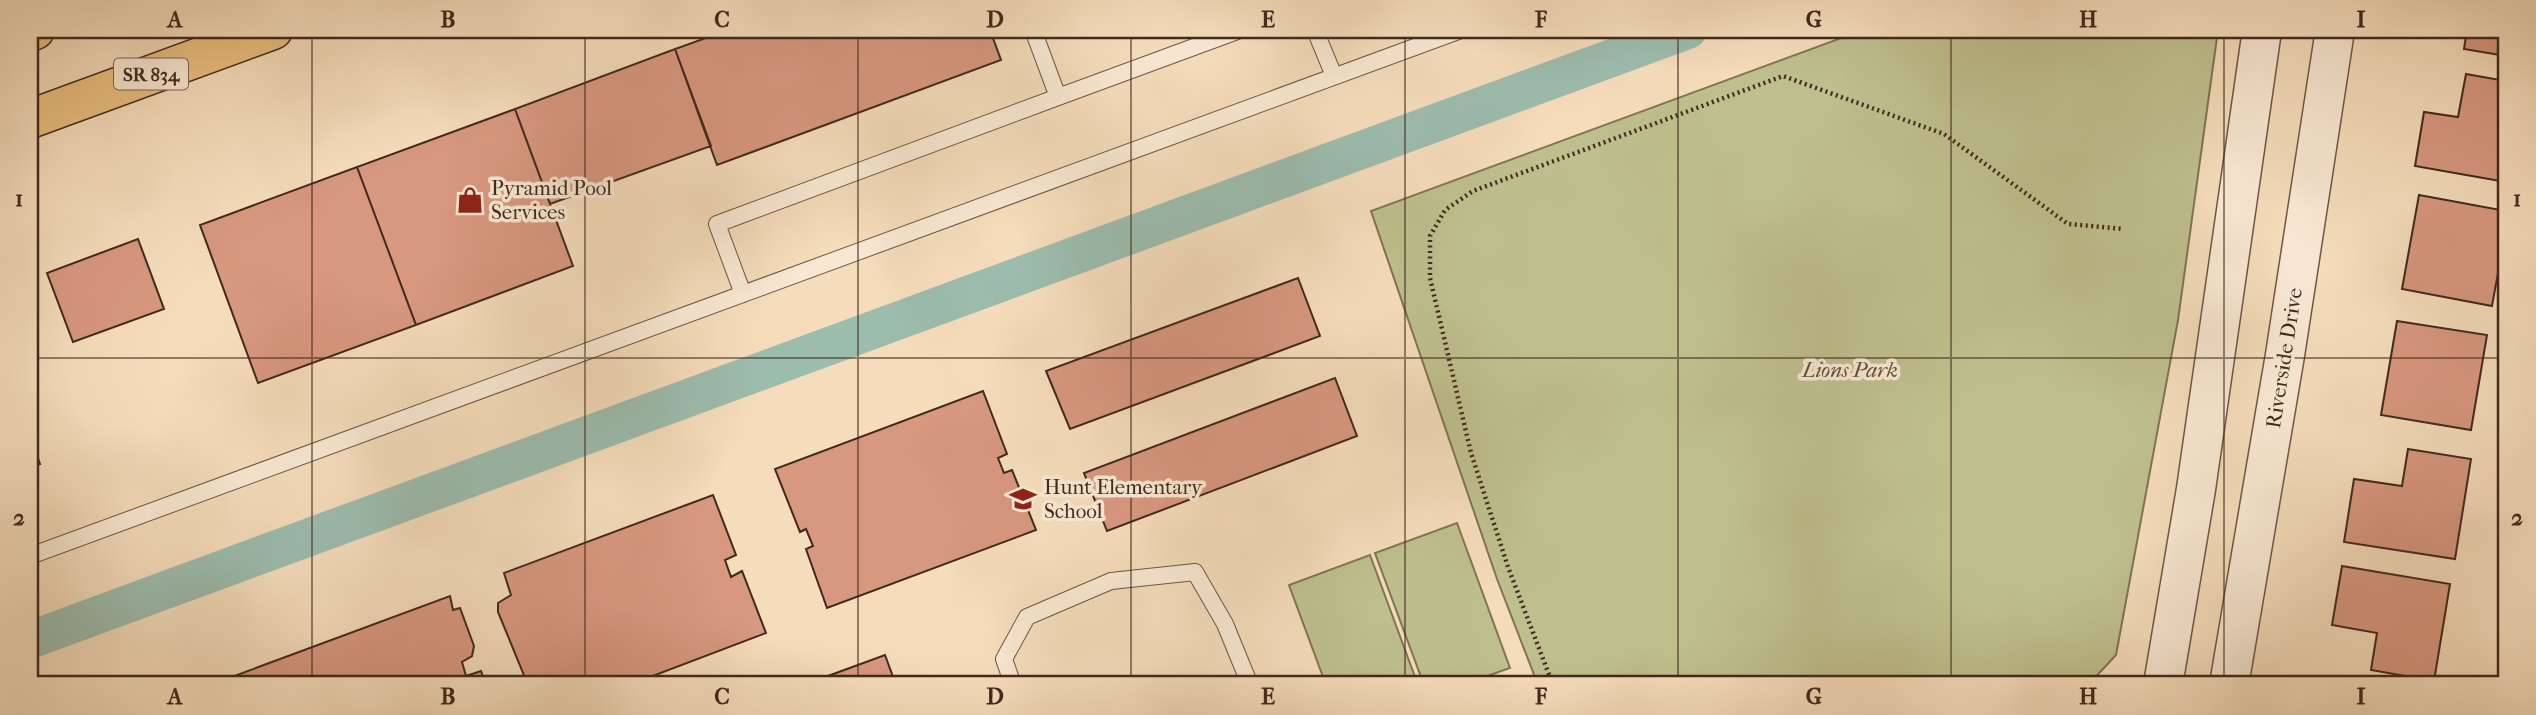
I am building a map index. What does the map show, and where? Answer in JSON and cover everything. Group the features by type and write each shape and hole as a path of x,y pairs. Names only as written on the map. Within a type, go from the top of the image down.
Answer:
{"main road":[{"path":"30,32 35,30"},
{"name":"SR 834","path":"30,119 273,30"}],"street":[{"path":"2163,685 2198,476 2262,30"},
{"name":"Riverside Drive","path":"2229,685 2285,355 2335,30"}],"lane":[{"path":"1033,30 1058,97"},
{"path":"743,294 717,224 1240,30"},
{"path":"1315,30 1334,76"},
{"path":"30,556 1461,30"},
{"path":"1013,685 1004,659 1027,617 1111,581 1195,572 1225,624 1250,685"}],"path":[{"path":"1553,685 1508,567 1471,453 1430,278 1430,236 1445,210 1473,191 1783,76 1944,134 2068,224 2124,229"}],"green space":[{"name":"Lions Park","path":"1863,30 2218,30 2178,320 2116,655 2090,683 2010,681 1978,685 1538,685 1497,579 1371,211"},
{"path":"1457,523 1510,668 1462,685 1424,685 1375,553"},
{"path":"1370,555 1418,685 1326,685 1289,585"}],"building":[{"path":"728,30 990,30 1001,60 717,165 675,49"},
{"path":"1060,30 1083,30 1063,37"},
{"path":"2467,30 2506,30 2506,56 2464,49"},
{"path":"675,49 711,146 550,204 515,109"},
{"path":"2466,74 2506,81 2506,182 2415,166 2424,112 2458,117"},
{"path":"515,109 573,266 416,325 357,167"},
{"path":"357,167 416,325 258,383 200,225"},
{"path":"2419,195 2506,211 2506,229 2492,306 2402,289"},
{"path":"138,239 164,309 73,342 47,273"},
{"path":"1298,278 1320,336 1070,429 1046,371"},
{"path":"2397,321 2487,335 2471,430 2381,415"},
{"path":"1335,378 1357,436 1107,531 1084,473"},
{"path":"983,391 1007,454 998,458 1004,473 1012,470 1036,530 827,608 806,549 813,546 806,529 800,532 775,469"},
{"path":"30,435 40,464 30,467"},
{"path":"2408,449 2471,459 2455,559 2344,542 2354,479 2402,486"},
{"path":"713,495 736,555 725,560 731,577 742,571 766,633 629,685 528,685 498,612 498,603 511,595 504,573"},
{"path":"2342,566 2450,584 2434,681 2371,670 2377,633 2332,625"},
{"path":"450,596 453,610 460,608 474,646 472,656 462,662 466,676 481,671 486,685 210,685"},
{"path":"885,655 896,685 830,685 828,676"}],"waterway":[{"path":"30,640 1688,30"}],"place":[{"name":"Pyramid Pool Services","path":"470,200"},
{"name":"Hunt Elementary School","path":"1023,499"}]}
